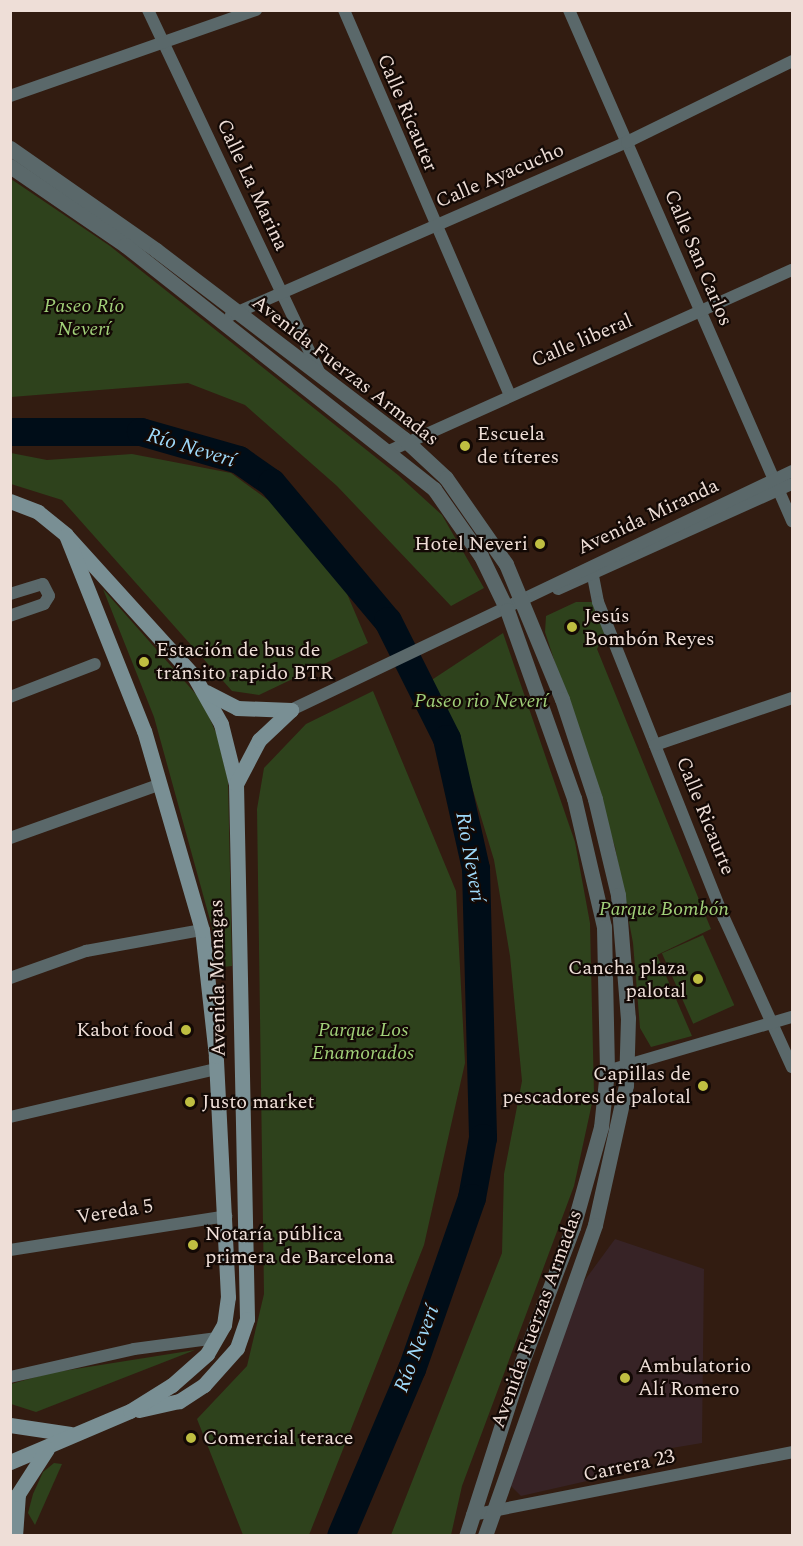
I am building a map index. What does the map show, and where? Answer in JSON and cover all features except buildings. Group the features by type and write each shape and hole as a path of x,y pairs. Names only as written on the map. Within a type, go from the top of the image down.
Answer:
{"main road":[{"name":"Avenida Monagas","path":"10,501 38,512 66,535 206,692 225,736 236,784 247,1319 237,1348 204,1385 179,1401 130,1411"},
{"name":"Avenida Monagas","path":"10,1462 130,1411 172,1385 217,1338 228,1297 226,1216 216,1069 202,930 161,784 95,600 66,535"},
{"path":"206,692 237,708 291,710"},
{"path":"236,784 259,740 291,710"},
{"path":"10,1425 76,1434"},
{"path":"12,1534 18,1494 26,1475 53,1444"}],"street":[{"name":"Calle La Marina","path":"148,10 321,375"},
{"path":"10,96 256,10"},
{"name":"Calle Ricauter","path":"344,10 433,226 509,394"},
{"name":"Calle San Carlos","path":"568,10 792,521"},
{"name":"Calle Ayacucho","path":"219,320 627,142 792,61"},
{"name":"Avenida Fuerzas Armadas","path":"10,147 321,375 404,439 474,512 523,602 595,799 618,895 627,1068 595,1225 485,1536"},
{"name":"Avenida Fuerzas Armadas","path":"10,166 125,245 389,451 455,514 507,610 574,798 597,884 604,927 607,1071 592,1170 466,1536"},
{"name":"Calle liberal","path":"389,451 404,439 792,270"},
{"name":"Avenida Miranda","path":"523,602 593,576 777,485 792,471"},
{"name":"Avenida Miranda","path":"291,710 507,610 589,565 777,485 792,484"},
{"name":"Calle Ricaurte","path":"593,576 598,602 724,918 775,1023 792,1067"},
{"path":"10,594 43,584 49,596 44,604 10,616"},
{"path":"10,697 95,664"},
{"path":"656,745 792,699"},
{"path":"10,838 161,784"},
{"path":"10,978 86,951 202,930"},
{"path":"607,1071 627,1068 792,1017"},
{"path":"10,1117 216,1069"},
{"name":"Vereda 5","path":"10,1250 226,1216"},
{"path":"10,1377 134,1349 217,1338"},
{"name":"Carrera 23","path":"472,1515 491,1514 792,1452"}],"shaded area":[{"name":"Ambulatorio Alí Romero","path":"615,1239 704,1269 702,1443 660,1450 631,1471 521,1496 506,1481 582,1284"}],"green space":[{"name":"Paseo Río Neverí","path":"11,179 110,246 398,475 442,515 484,588 451,606 337,486 245,405 188,383 11,397"},
{"path":"11,453 47,460 132,454 231,473 286,513 345,589 368,643 259,695 232,691 62,500 11,484"},
{"path":"103,589 202,701 217,735 228,781 232,966 223,967 154,717"},
{"name":"Parque Bombón","path":"576,602 598,602 608,627 597,649 711,929 657,955 692,1036 651,1047 640,1028 633,943 615,847 545,632 546,616"},
{"name":"Paseo rio Neverí","path":"503,633 575,842 590,923 594,1094 574,1186 462,1486 451,1535 391,1535 502,1253 504,1174 522,1081 510,956 494,860 465,764 424,685"},
{"name":"Parque Los Enamorados","path":"373,691 456,891 465,1063 424,1245 309,1535 243,1535 197,1419 247,1366 264,1294 257,809 264,768 306,724"},
{"name":"Cancha plaza palotal","path":"703,935 734,1005 693,1024 662,953"},
{"path":"195,1350 36,1412 11,1404 11,1384 50,1373"},
{"path":"54,1463 62,1464 35,1525 28,1513 33,1494 43,1472"}],"waterway":[{"name":"Río Neverí","path":"10,432 141,432 239,460 272,483 388,621 447,739 476,869 483,1138 472,1198 412,1369 341,1536"}],"place":[{"name":"Escuela de títeres","path":"465,446"},
{"name":"Hotel Neveri","path":"540,544"},
{"name":"Jesús Bombón Reyes","path":"572,627"},
{"name":"Estación de bus de tránsito rapido BTR","path":"144,662"},
{"name":"Cancha plaza palotal","path":"698,979"},
{"name":"Kabot food","path":"186,1030"},
{"name":"Capillas de pescadores de palotal","path":"703,1086"},
{"name":"Justo market","path":"190,1102"},
{"name":"Notaría pública primera de Barcelona","path":"193,1245"},
{"name":"Ambulatorio Alí Romero","path":"625,1378"},
{"name":"Comercial terace","path":"191,1438"}]}
